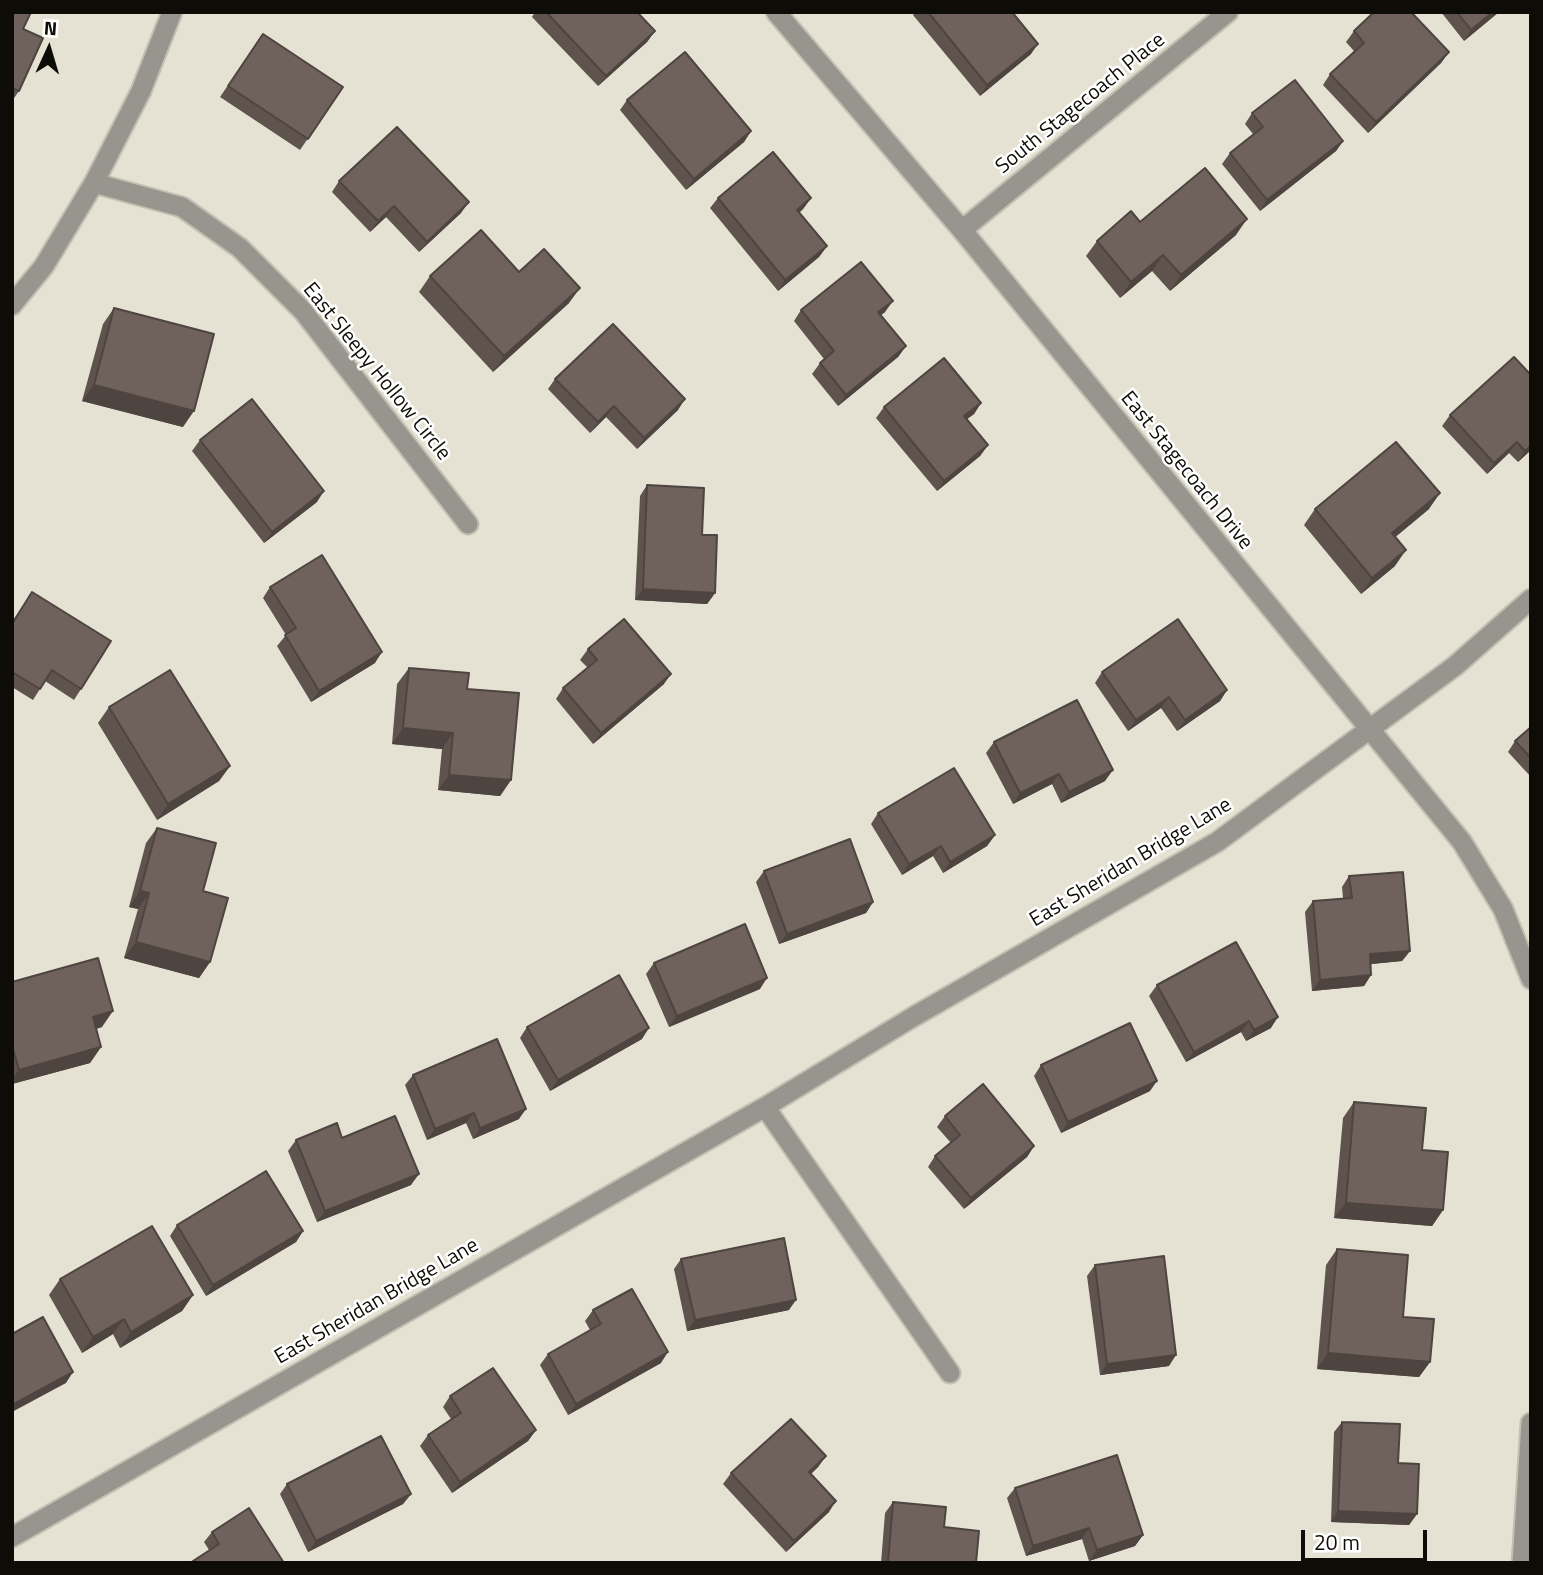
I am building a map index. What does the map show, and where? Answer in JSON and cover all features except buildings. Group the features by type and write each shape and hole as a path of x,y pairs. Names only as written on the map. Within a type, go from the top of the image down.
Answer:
{"street":[{"path":"12,305 44,266 94,183 141,91 172,12"},
{"name":"East Stagecoach Drive","path":"776,12 961,230 1462,842 1503,909 1531,979"},
{"name":"South Stagecoach Place","path":"961,230 1228,12"},
{"name":"East Sleepy Hollow Circle","path":"94,183 182,207 240,248 303,311 468,524"},
{"name":"East Sheridan Bridge Lane","path":"12,1537 765,1107 912,1017 1217,842 1455,666 1531,599"},
{"path":"765,1107 950,1373"},
{"path":"1522,1563 1531,1423"}]}
